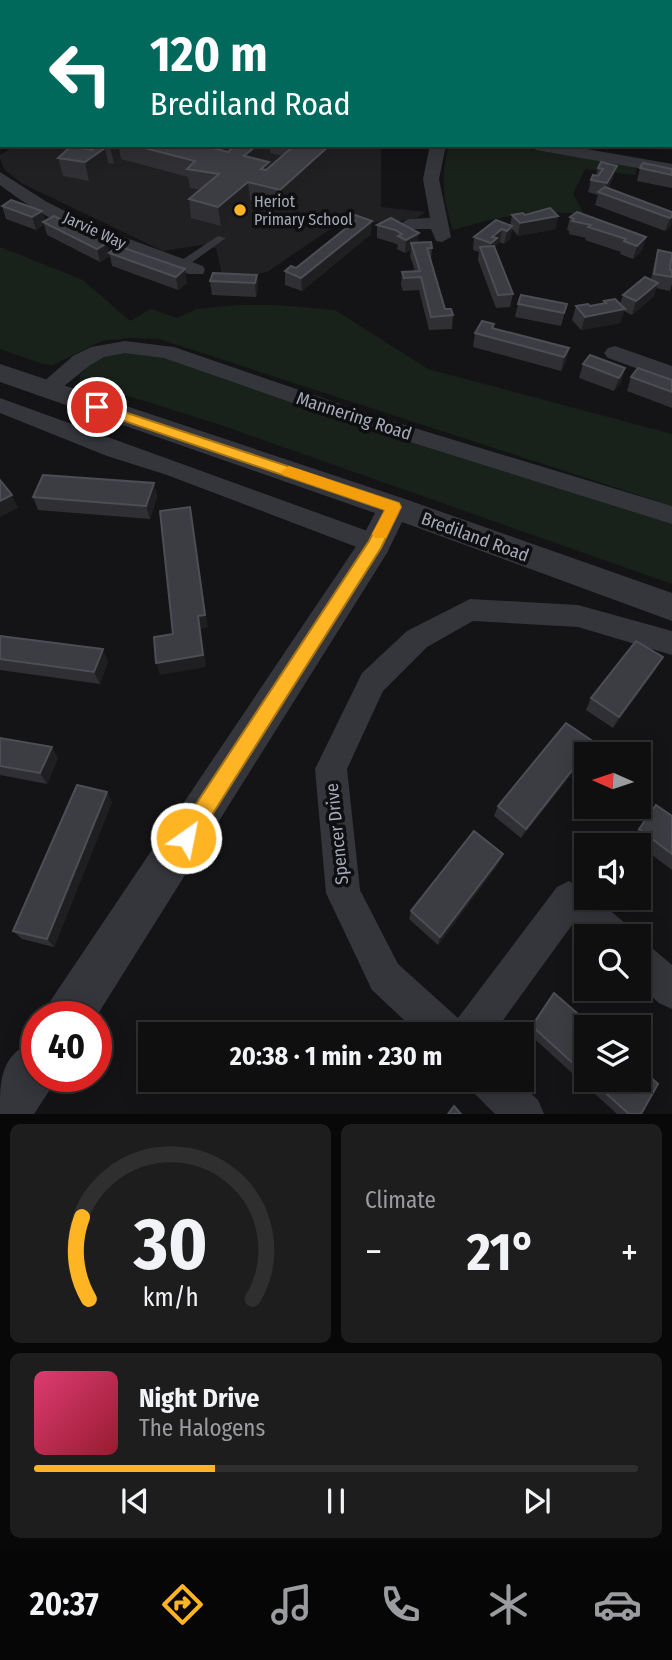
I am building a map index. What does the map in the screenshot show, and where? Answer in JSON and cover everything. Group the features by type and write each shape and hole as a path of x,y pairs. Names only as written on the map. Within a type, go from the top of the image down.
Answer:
{"street":[{"path":"409,224 440,230 430,178 438,147"},
{"path":"547,147 672,169"},
{"name":"Jarvie Way","path":"0,177 16,191 85,227 160,260 188,268"},
{"path":"607,355 644,344"},
{"name":"Mannering Road","path":"45,390 82,361 99,352 125,347 167,352 368,421 672,514"},
{"path":"607,355 672,374"},
{"name":"Brediland Road","path":"0,373 394,507 672,607"},
{"path":"0,405 115,450 175,469 375,544"},
{"path":"78,1001 375,544 394,507"},
{"name":"Spencer Drive","path":"434,1022 385,977 343,893 331,769 372,682 417,639 470,610 578,616 672,643"},
{"path":"479,1022 569,899 597,924"},
{"path":"651,972 672,990"},
{"path":"501,1092 524,1114"}],"lane":[{"path":"188,268 221,238"}],"shaded area":[{"name":"Heriot Primary School","path":"14,147 430,147 381,149 381,207 425,212 417,218 338,224 267,272 244,277 222,275 216,248 201,245 163,251 21,183 4,169 0,155"},
{"path":"449,147 514,147 638,165 635,175 585,169 573,194 584,214 539,211 453,230 444,188 444,168"},
{"path":"0,247 83,280 130,321 151,309 177,318 196,309 238,305 335,310 428,369 672,434 672,506 159,339 102,341 53,365 0,349"},
{"path":"121,351 156,354 672,522 672,584 218,424 80,381 80,375 96,358"}],"building":[{"path":"70,147 92,150 96,147 105,148 85,162 58,158"},
{"path":"141,147 209,147 228,152 234,147 255,147 244,156 269,162 261,169 266,170 293,147 328,147 280,190 248,182 218,207 189,199 219,174 187,169 195,161"},
{"path":"601,162 617,166 607,183 591,180 593,175 598,176 603,169 598,168"},
{"path":"643,163 672,169 672,175 640,168"},
{"path":"605,187 672,212 672,216 670,218 598,192"},
{"path":"11,200 42,211 32,217 2,206"},
{"path":"550,208 558,216 520,223 512,215 525,215"},
{"path":"577,212 646,237 637,246 624,241 626,239 588,227 591,225 572,221 574,219 570,217"},
{"path":"355,215 372,221 301,278 285,271 291,266 296,268 355,221 350,219"},
{"path":"54,216 107,243 97,249 43,222"},
{"path":"391,218 419,233 406,240 398,236 402,234 395,230 377,225"},
{"path":"496,220 512,226 507,231 502,229 492,237 497,238 491,243 474,237"},
{"path":"431,242 432,248 427,248 445,309 451,309 453,315 431,317 421,277 404,278 402,272 420,271 411,243"},
{"path":"118,246 185,269 176,277 109,253"},
{"path":"494,246 513,294 498,295 480,247"},
{"path":"658,250 672,253 672,277 654,274"},
{"path":"213,273 257,275 255,283 210,281"},
{"path":"645,277 658,283 636,301 623,295"},
{"path":"521,295 567,304 564,313 518,304"},
{"path":"615,299 625,309 585,317 576,306 590,306"},
{"path":"482,321 494,324 492,328 569,348 564,357 475,333"},
{"path":"590,355 625,368 619,378 583,364"},
{"path":"638,368 672,380 672,392 631,377"},
{"path":"43,475 154,483 146,506 33,497"},
{"path":"0,480 12,495 0,501"},
{"path":"190,507 205,615 198,616 203,655 156,663 154,637 173,634 160,511"},
{"path":"0,636 103,649 94,672 0,659"},
{"path":"636,641 663,657 619,717 591,698"},
{"path":"566,723 594,742 574,742 574,768 526,829 498,806"},
{"path":"0,738 52,747 40,773 0,766"},
{"path":"77,785 107,792 47,939 13,931"},
{"path":"656,805 672,816 672,854 651,838 651,833 644,833 639,829 646,819 651,819 651,812"},
{"path":"474,831 503,854 440,937 411,911"},
{"path":"554,993 579,1015 574,1015 574,1064 534,1028 534,1023"},
{"path":"651,1078 658,1084 641,1114 629,1114 604,1092 651,1092"},
{"path":"454,1106 461,1114 448,1114"}],"slow traffic":[{"path":"289,472 394,507 380,534"}],"place":[{"name":"Heriot Primary School","path":"240,210"}],"route":[{"path":"97,407 394,507 375,544 186,838"}]}
